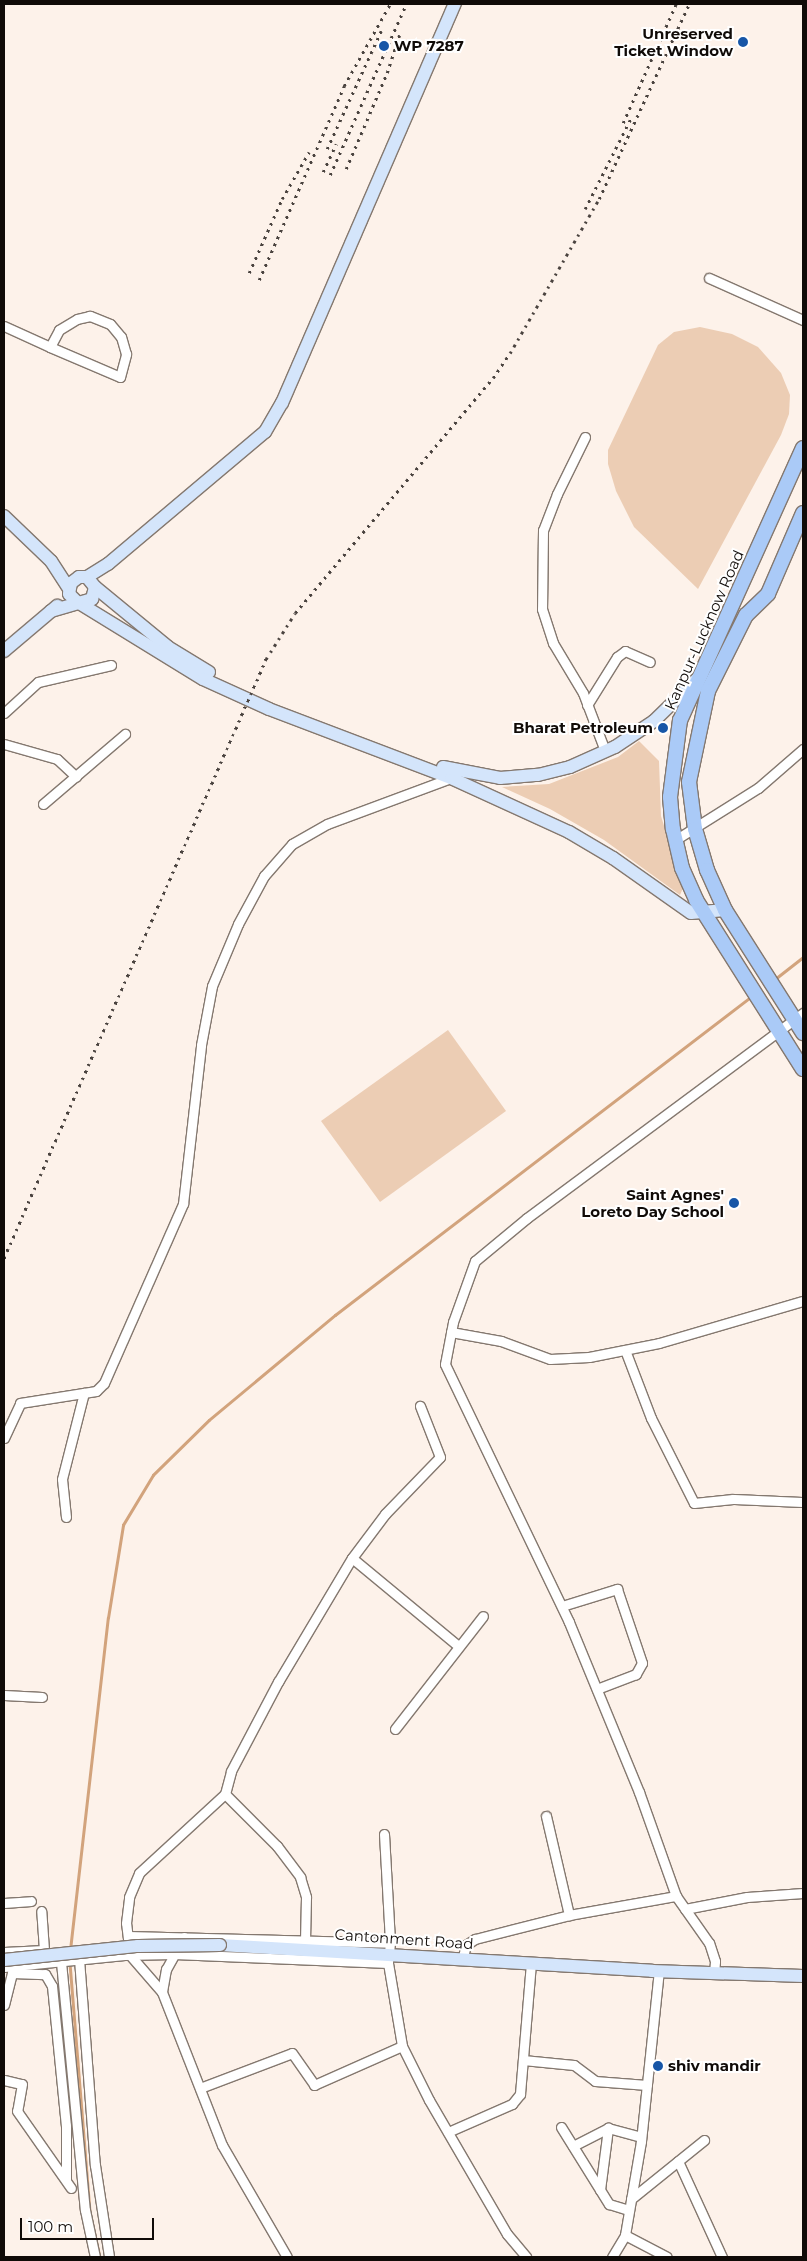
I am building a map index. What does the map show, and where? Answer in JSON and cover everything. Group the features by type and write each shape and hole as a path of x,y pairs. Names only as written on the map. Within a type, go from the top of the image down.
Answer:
{"main road":[{"path":"73,597 73,580 90,581 265,432 282,403 455,4"},
{"name":"Kanpur-Lucknow Road","path":"803,448 680,720 672,762 670,797 675,840 682,868 705,913 803,1069"},
{"name":"Kanpur-Lucknow Road","path":"803,512 768,594 746,615 708,690 698,730 689,782 695,829 707,870 726,910 764,973 784,1004 799,1017 803,1033"},
{"path":"4,516 51,561 73,597 203,679 276,712 451,778 569,832 613,858 691,913 726,910"},
{"path":"51,561 90,581 168,648 204,670 279,706 421,761 458,771 500,778 538,774 570,767 606,752 654,721 698,678"},
{"path":"4,651 51,611 73,597 92,599 90,581"},
{"path":"737,596 754,606"},
{"name":"Cantonment Road","path":"10,1967 138,1946 220,1945 659,1971 803,1976"}],"street":[{"path":"709,278 803,320"},
{"path":"4,326 50,347 120,377 126,354 121,337 110,324 90,316 77,319 59,330 50,347"},
{"path":"585,437 557,494 543,530 542,609 553,643 587,705 606,752"},
{"path":"587,705 617,657 625,651 650,662"},
{"path":"4,713 38,682 111,665"},
{"path":"43,804 125,734"},
{"path":"4,744 58,759 76,777"},
{"path":"675,840 758,788 803,749"},
{"path":"4,1438 20,1403 56,1399 96,1391 104,1383 183,1204 201,1045 212,986 238,924 264,876 292,844 327,824 451,778"},
{"path":"714,1973 715,1962 709,1943 676,1896 639,1792 562,1606 445,1364 451,1332 464,1284 475,1261 527,1218 799,1017"},
{"path":"451,1332 501,1341 550,1359 589,1357 625,1350 803,1301"},
{"path":"625,1350 651,1418 694,1503 733,1499 803,1502"},
{"path":"66,1517 62,1478 84,1393"},
{"path":"287,2257 222,2145 162,1992 130,1955 128,1936 129,1897 138,1874 225,1794 231,1771 278,1682 352,1558 385,1514 440,1457 420,1406"},
{"path":"352,1558 457,1645"},
{"path":"562,1606 617,1588 642,1663 636,1674 597,1689"},
{"path":"395,1729 457,1645 483,1616"},
{"path":"4,1695 42,1697"},
{"path":"225,1794 277,1846 300,1877 306,1897 305,1940"},
{"path":"546,1816 569,1915"},
{"path":"384,1834 389,1954 402,2046 448,2132 507,2234 526,2257"},
{"path":"685,1909 747,1897 803,1893"},
{"path":"462,1960 466,1945 474,1939 569,1915 676,1896"},
{"path":"4,1903 32,1901"},
{"path":"4,1952 44,1950 40,1911"},
{"path":"128,1936 305,1940 389,1954"},
{"path":"162,1992 164,1973 184,1937"},
{"path":"4,1967 130,1955 389,1954"},
{"path":"79,1960 95,2165 109,2257"},
{"path":"61,1962 85,2210 95,2257"},
{"path":"448,2132 512,2104 520,2094 531,1964"},
{"path":"4,2004 10,1967"},
{"path":"4,2080 22,2084 17,2110 69,2183 66,2126 52,1986 45,1974 10,1967"},
{"path":"612,2257 625,2235 631,2199 641,2137 659,1971"},
{"path":"200,2088 292,2053 314,2085 402,2046"},
{"path":"523,2060 574,2065 595,2081 647,2085"},
{"path":"561,2127 609,2204 629,2210"},
{"path":"573,2146 608,2128 641,2137"},
{"path":"600,2190 608,2128"},
{"path":"631,2199 704,2140"},
{"path":"678,2161 722,2257"},
{"path":"625,2235 667,2257"}],"shaded area":[{"path":"700,327 732,334 758,347 781,373 790,395 789,414 781,435 698,589 634,527 616,491 608,464 608,450 658,345 674,332"},
{"path":"639,741 659,761 661,816 683,888 680,895 604,840 550,809 502,787 549,784 618,757"},
{"path":"448,1030 506,1111 380,1202 321,1121"}],"waterway":[{"path":"775,979 803,957"},
{"path":"70,1950 108,1618 123,1525 153,1475 209,1420 335,1315 752,996"},
{"path":"70,1963 90,2212 100,2257"}],"railway":[{"path":"259,280 344,86 390,4"},
{"path":"330,175 406,4"},
{"path":"623,123 676,4"},
{"path":"4,1258 266,659 295,613 493,378 510,353 599,199 689,4"},
{"path":"327,149 381,31"},
{"path":"346,169 387,73 399,35"},
{"path":"585,209 631,118"},
{"path":"323,172 336,144"},
{"path":"249,273 282,199 309,152"}],"place":[{"name":"Unreserved Ticket Window","path":"743,42"},
{"name":"WP 7287","path":"384,46"},
{"name":"Bharat Petroleum","path":"663,728"},
{"name":"Saint Agnes' Loreto Day School","path":"734,1203"},
{"name":"shiv mandir","path":"658,2066"}]}
